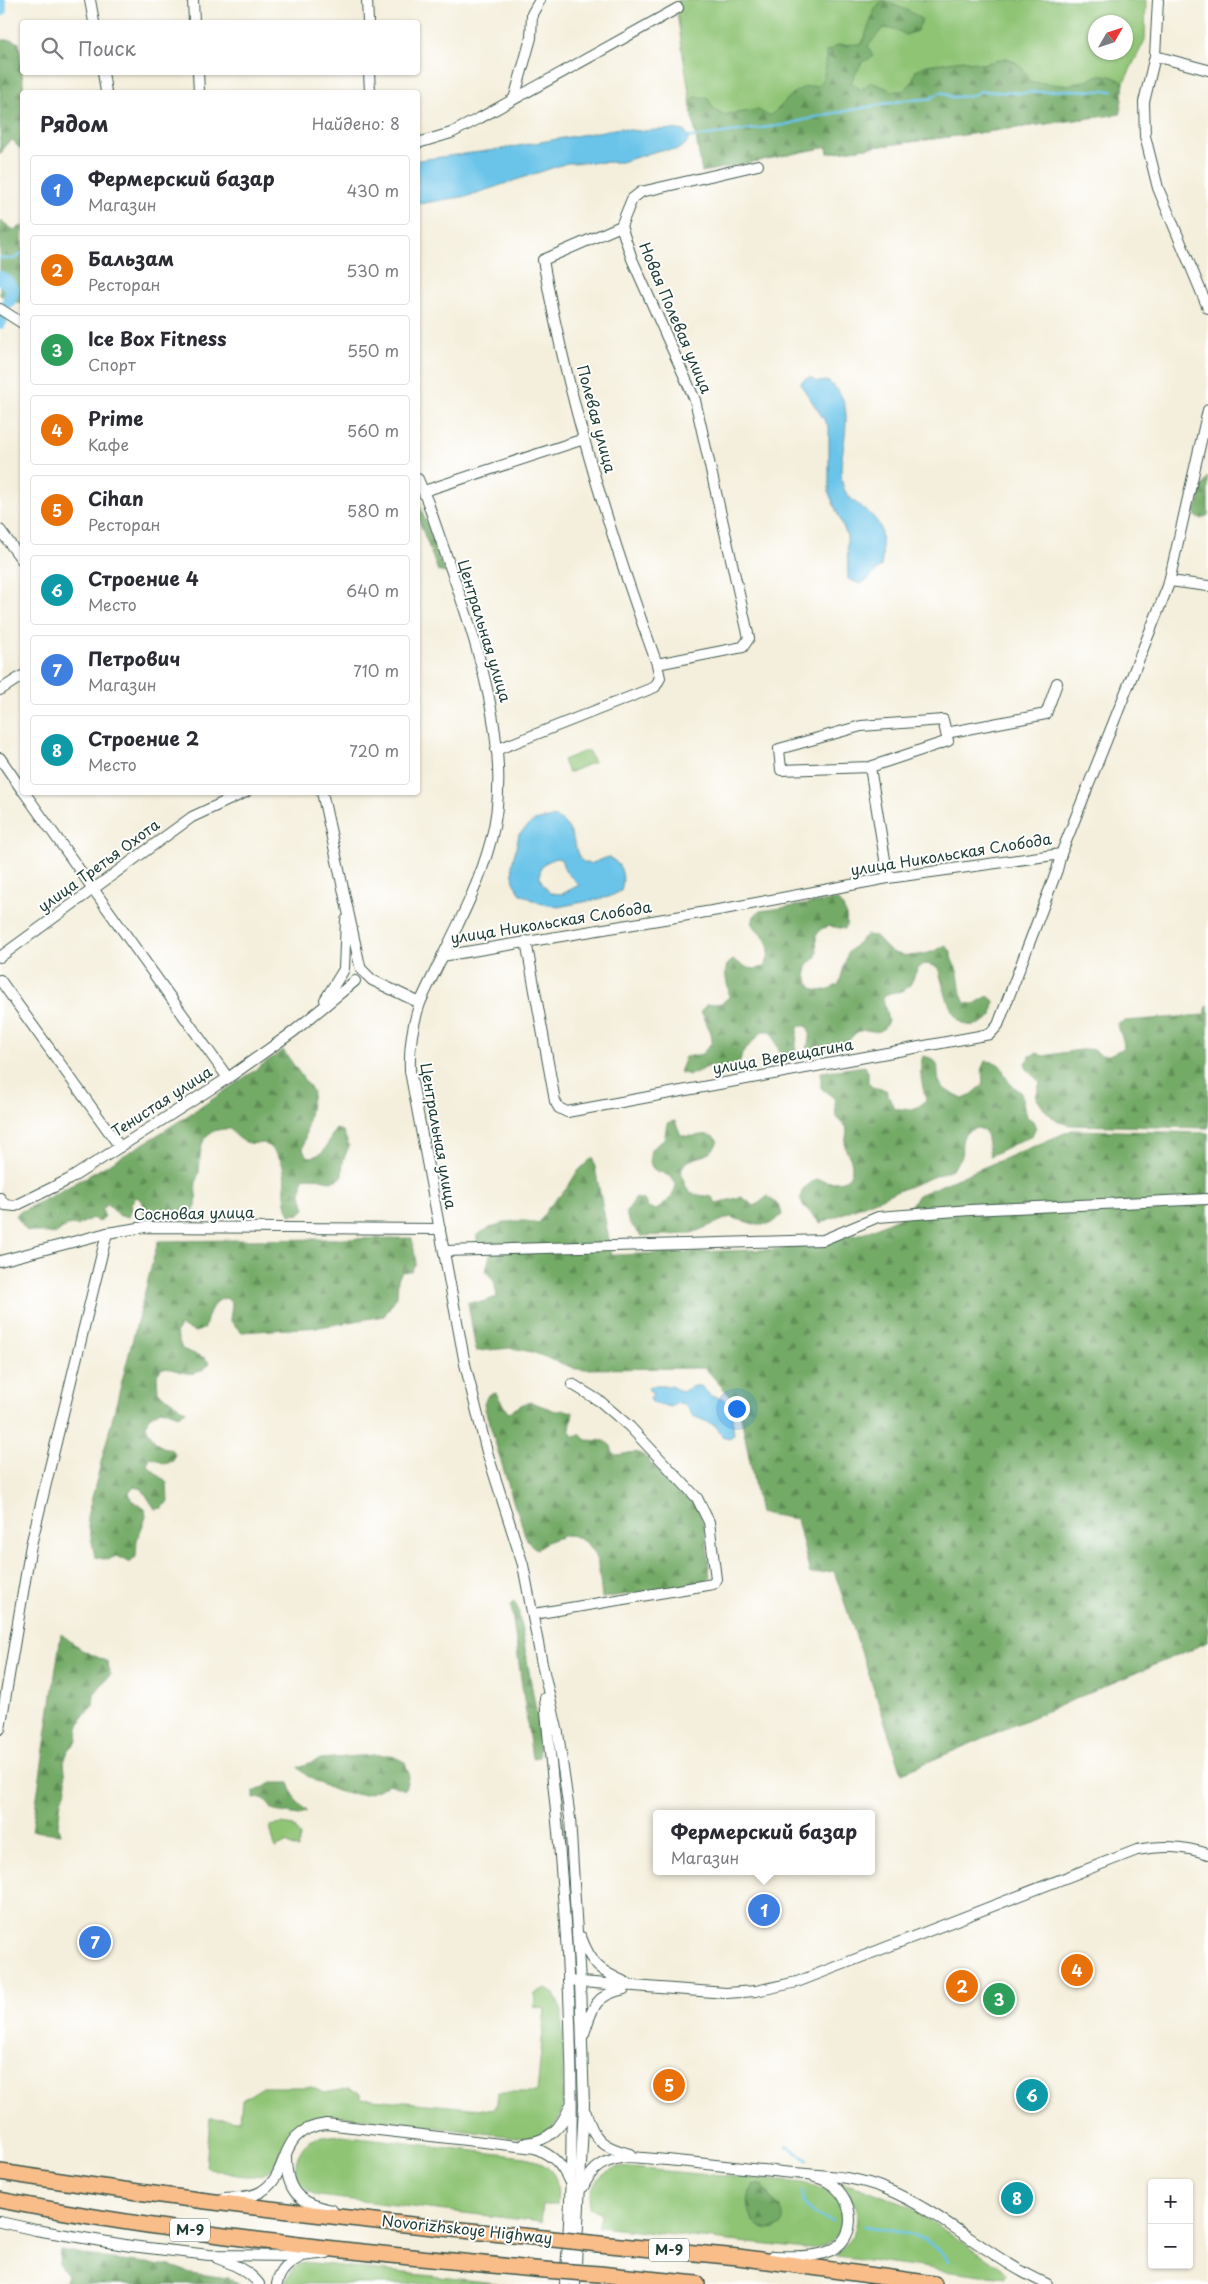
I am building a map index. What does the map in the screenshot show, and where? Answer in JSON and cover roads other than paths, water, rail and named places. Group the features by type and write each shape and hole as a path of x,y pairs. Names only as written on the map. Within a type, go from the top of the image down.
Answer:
{"highway":[{"name":"Novorizhskoye Highway","path":"0,2172 140,2194 406,2225 738,2257 934,2284"},
{"name":"Novorizhskoye Highway","path":"0,2200 144,2224 381,2254 697,2284"}],"street":[{"path":"90,0 94,20"},
{"path":"193,0 194,20"},
{"path":"367,0 368,20"},
{"path":"514,99 531,38 532,14 540,0"},
{"path":"1158,0 1155,56 1144,109 1144,132 1150,163 1158,188 1208,308"},
{"path":"420,142 451,133 678,8"},
{"path":"1155,56 1208,70"},
{"path":"103,75 106,90"},
{"path":"198,75 199,90"},
{"path":"369,75 370,90"},
{"path":"621,226 632,199 641,192 758,165"},
{"name":"Полевая улица","path":"621,226 543,260 552,313 584,439 636,605 657,664"},
{"name":"Новая Полевая улица","path":"621,226 632,260 695,400 749,638 743,647 657,664"},
{"path":"0,310 20,323"},
{"name":"улица Никольская Слобода","path":"442,956 724,909 888,878 1061,854 1170,581 1204,443 1208,410"},
{"path":"424,491 584,439"},
{"name":"Центральная улица","path":"420,483 484,675 494,718 497,797 492,838 482,872 420,1003 413,1024 409,1048 410,1071 474,1404 515,1536 534,1614 542,1664"},
{"path":"0,530 20,557"},
{"path":"1170,581 1208,586"},
{"path":"496,750 655,686 660,678 657,664"},
{"path":"0,690 20,677"},
{"path":"946,734 1046,714 1057,683"},
{"path":"943,720 948,740 870,767 781,770 779,748 861,726 943,720"},
{"path":"0,758 20,787"},
{"path":"870,767 888,878"},
{"path":"26,795 228,1078"},
{"name":"улица Третья Охота","path":"0,956 192,817 240,795"},
{"path":"323,795 361,968 361,975 356,980"},
{"name":"улица Верещагина","path":"526,941 555,1101 560,1108 567,1112 990,1034 998,1025 1057,870 1061,854"},
{"path":"346,899 344,969 346,979 372,980"},
{"path":"344,969 350,963 361,968 372,980 420,1003"},
{"name":"Тенистая улица","path":"317,1011 344,969"},
{"path":"0,980 120,1147"},
{"name":"Тенистая улица","path":"0,1198 5,1205 16,1206 68,1180 228,1078 293,1032 356,980"},
{"path":"444,1251 823,1240 878,1217 970,1210 1208,1199"},
{"name":"Сосновая улица","path":"0,1261 107,1233 145,1227 440,1229"},
{"path":"0,1729 31,1545 107,1233"},
{"path":"534,1614 713,1584 716,1579 709,1522 697,1498 630,1428 601,1402 572,1384"},
{"path":"542,1664 558,1733 570,1818 580,1982 584,2105 575,2284"},
{"path":"542,1664 560,1856 568,1981 572,2101 565,2284"},
{"path":"568,1981 748,1993 797,1982 1137,1850 1158,1846 1177,1846 1208,1854"},
{"path":"577,1927 593,1963 606,1974 634,1986"},
{"path":"582,2042 591,2011 596,2002 612,1991 634,1986"},
{"name":"М-9","path":"514,2144 531,2143 553,2134 562,2124 572,2101"},
{"name":"М-9","path":"584,2105 592,2131 601,2142 611,2148 648,2158"},
{"name":"М-9","path":"203,2200 253,2195 262,2191 276,2175 291,2142 298,2134 307,2128 326,2124 514,2144 535,2148 555,2158 561,2164 570,2183"},
{"name":"М-9","path":"286,2154 287,2178 297,2196 306,2202 319,2207 406,2225"},
{"name":"М-9","path":"580,2193 589,2174 603,2162 627,2157 802,2174 833,2174 886,2189 908,2200 1003,2262 1047,2284"},
{"name":"М-9","path":"738,2257 825,2253 843,2239 849,2228 850,2216 844,2196 834,2185 823,2179 802,2174"},
{"path":"0,2222 122,2244 210,2255 302,2256 321,2253 381,2254"},
{"name":"М-9","path":"210,2255 235,2265 254,2278 259,2284"},
{"path":"277,2284 278,2277 285,2268 302,2256"},
{"name":"М-9","path":"638,2277 654,2284"}],"water":[{"path":"620,128 637,131 668,129 685,131 689,138 686,144 677,150 660,150 621,162 567,163 468,196 420,204 420,160 495,150"},
{"path":"810,377 818,382 827,381 838,390 844,402 846,428 841,470 844,489 853,501 875,519 881,529 881,567 860,584 848,579 847,536 829,493 829,427 801,385 802,381"},
{"path":"554,817 562,821 567,826 576,850 583,862 590,864 608,857 617,863 623,875 621,891 609,897 558,907 539,903 521,894 514,884 512,865 519,834 534,821","holes":["555,858 561,859 565,871 579,885 562,894 550,893 541,880 541,869 543,864"]},
{"path":"650,1386 671,1386 682,1392 693,1386 701,1386 711,1396 722,1398 731,1406 734,1435 729,1438 722,1436 715,1425 693,1416 684,1404 678,1403 671,1407 653,1403 650,1399 653,1393 648,1389"}],"waterway":[{"path":"0,4 0,10"},
{"path":"685,138 784,125 824,115 906,100 929,99 941,92 952,97 971,96 981,91 1022,93 1067,90 1113,91"},
{"path":"0,258 15,259 20,255"},
{"path":"0,278 6,281 13,291 9,301"},
{"path":"786,2146 807,2158 807,2160"},
{"path":"802,2191 804,2203 811,2212 833,2221"},
{"path":"864,2226 899,2232 922,2239 933,2244 948,2261"}],"place":[{"name":"Фермерский базар","path":"764,1910"},
{"name":"Петрович","path":"95,1942"},
{"name":"Prime","path":"1077,1970"},
{"name":"Бальзам","path":"962,1986"},
{"name":"Ice Box Fitness","path":"999,1999"},
{"name":"Cihan","path":"669,2085"},
{"name":"Строение 4","path":"1032,2095"},
{"name":"Строение 2","path":"1017,2198"}]}
